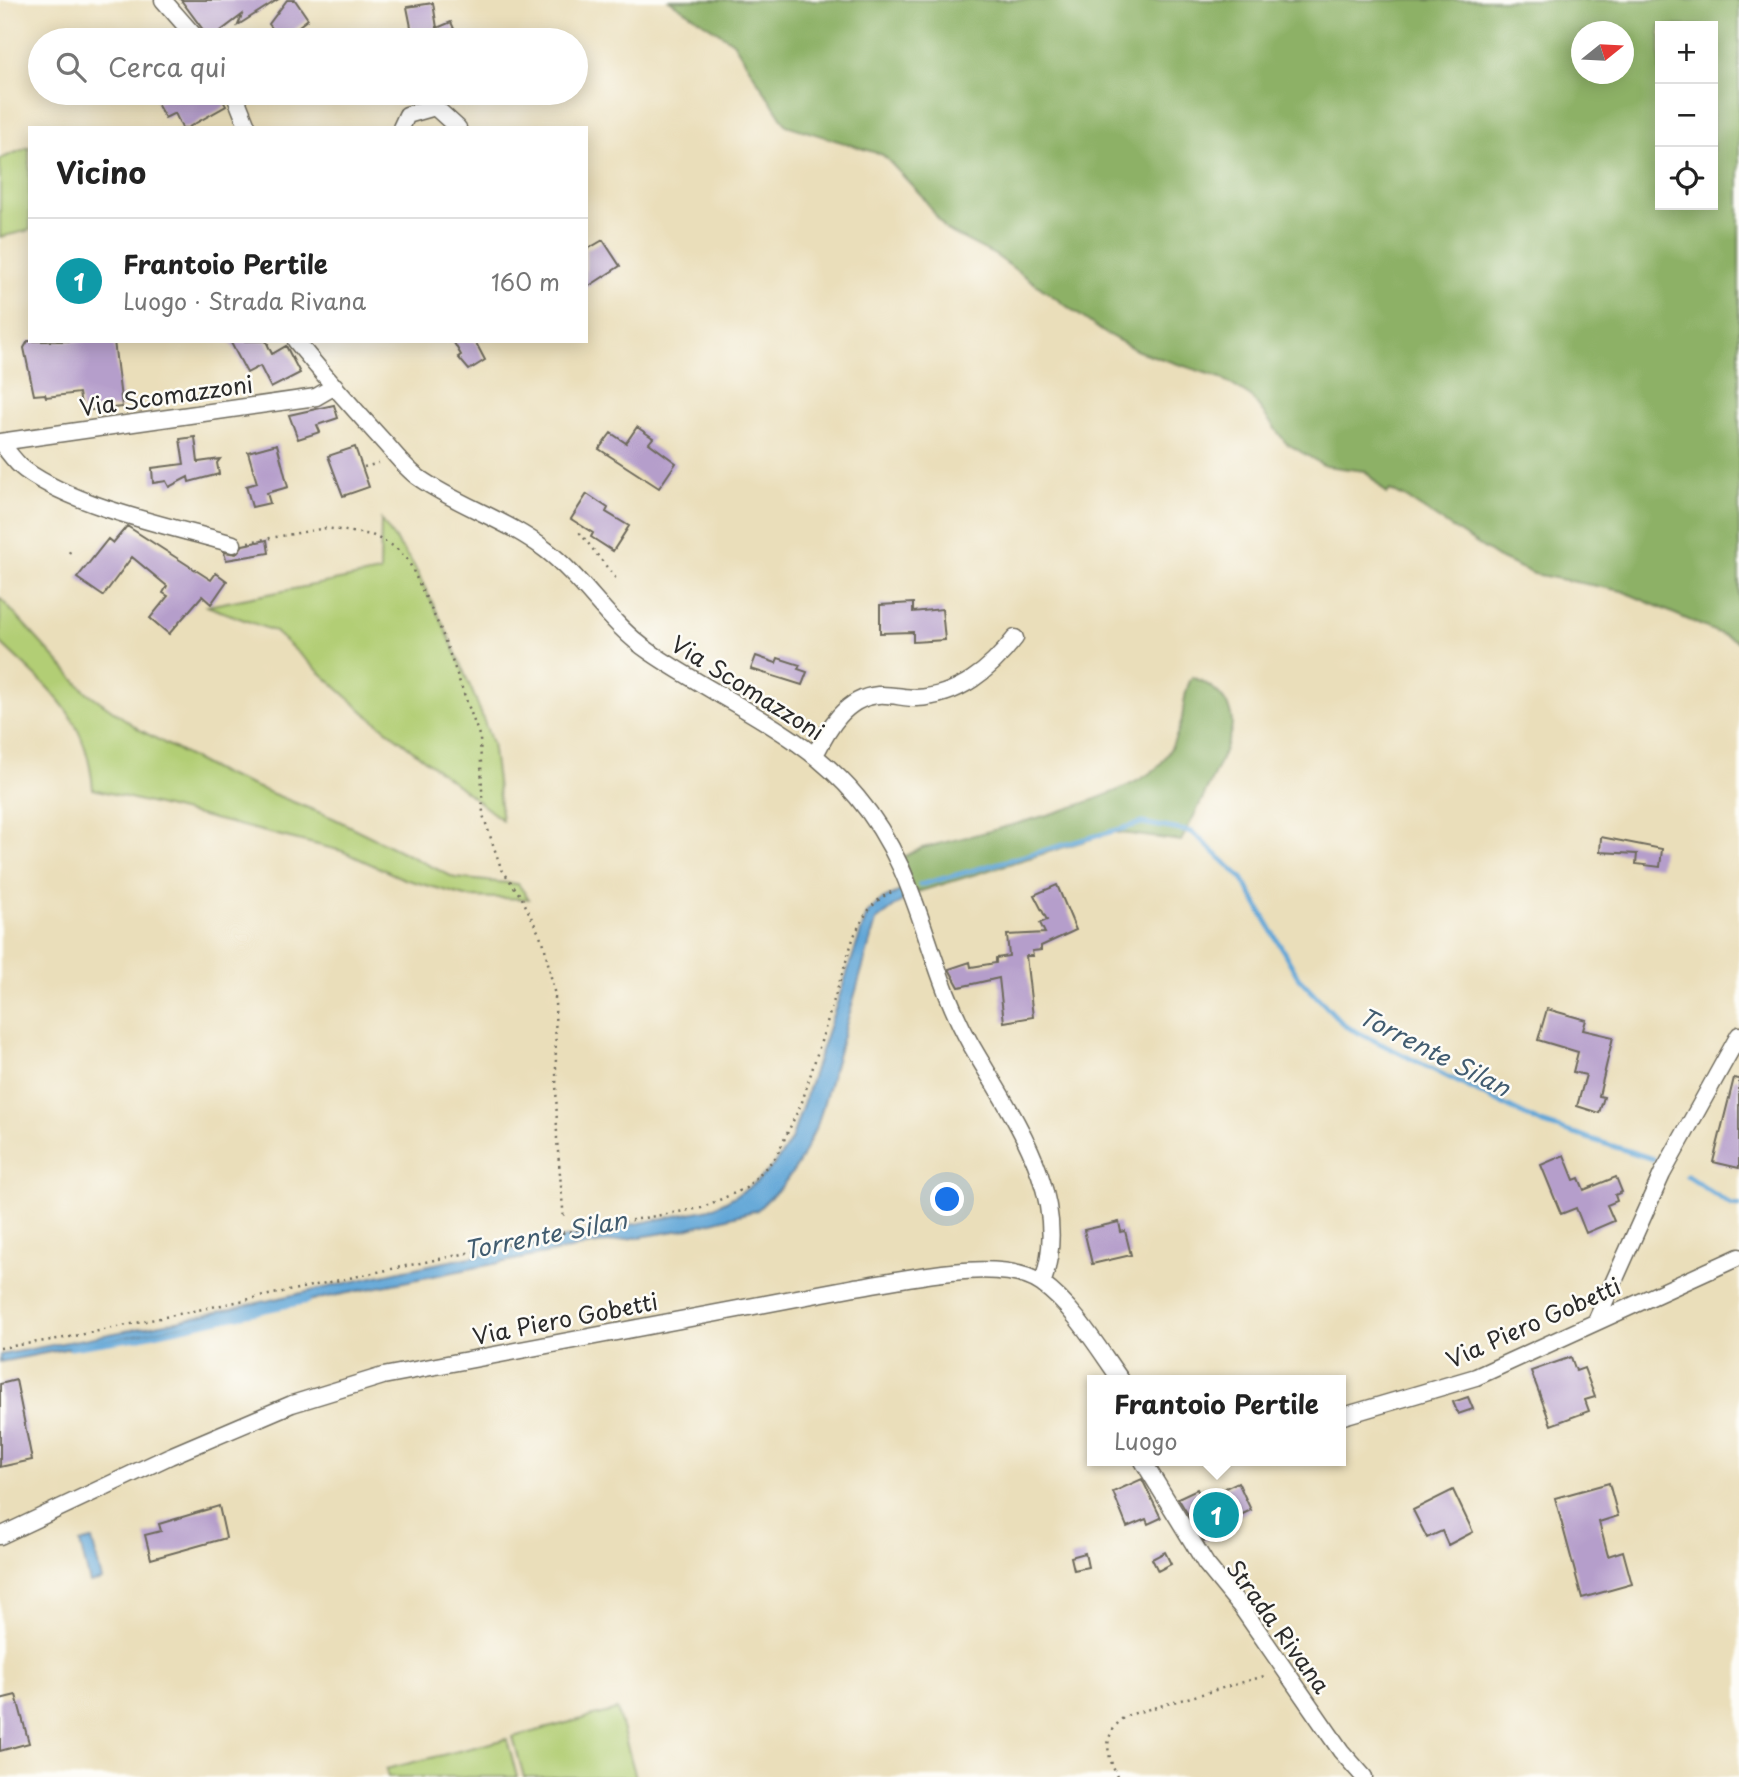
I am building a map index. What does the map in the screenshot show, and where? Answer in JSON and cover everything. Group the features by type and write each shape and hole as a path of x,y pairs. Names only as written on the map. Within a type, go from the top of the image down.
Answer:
{"street":[{"path":"163,0 188,28"},
{"path":"239,105 247,126"},
{"path":"402,126 407,115 435,107 456,126"},
{"name":"Via Scomazzoni","path":"304,346 335,386 415,476 456,502 530,538 550,552 612,621 641,646 799,742 857,796 887,835 910,884 951,1003 967,1038 1015,1120 1044,1182 1050,1253 1042,1284"},
{"name":"Via Scomazzoni","path":"0,442 316,397 335,386"},
{"path":"0,442 22,468 45,483 121,512 233,544"},
{"path":"815,755 830,724 855,702 877,695 918,698 945,692 973,681 997,661 1015,638"},
{"path":"1597,1319 1662,1174 1739,1035"},
{"name":"Via Piero Gobetti","path":"1346,1415 1476,1377 1597,1319 1739,1257"},
{"name":"Via Piero Gobetti","path":"0,1536 170,1456 292,1404 383,1376 910,1279 1005,1272 1030,1277 1042,1284 1080,1324 1118,1375"},
{"path":"1107,1360 1109,1375"},
{"name":"Strada Rivana","path":"1146,1466 1187,1536 1364,1777"}],"path":[{"path":"364,467 385,461"},
{"path":"583,527 580,533 617,580"},
{"path":"233,544 326,528 372,535 396,547 408,560 441,630 480,738 483,815 501,868 522,898 544,944 555,996 557,1140 564,1220"},
{"path":"0,1348 70,1337 581,1229 701,1208 746,1188 776,1157 802,1102 854,936 865,913 881,896 910,884"},
{"path":"1117,1777 1107,1744 1111,1728 1125,1716 1257,1681 1284,1667"}],"green space":[{"path":"669,0 1739,0 1739,642 1622,591 1534,574 1499,558 1406,498 1390,490 1387,494 1365,471 1325,466 1286,443 1251,397 1221,378 1138,351 1103,332 995,255 946,230 922,196 883,155 786,125 733,42"},
{"path":"28,147 28,230 0,237 0,159"},
{"path":"381,520 413,564 445,628 476,700 492,743 502,820 365,713 274,631 207,606 380,572"},
{"path":"0,598 84,690 140,730 216,771 333,818 455,878 518,884 529,899 469,897 404,879 342,851 93,789 83,742 74,723 50,690 0,642"},
{"path":"1192,677 1219,693 1228,706 1232,722 1219,763 1181,841 1114,832 914,893 903,857 922,848 1013,825 1088,802 1146,776 1162,762 1173,743 1181,723"},
{"path":"617,1710 636,1777 524,1777 513,1737"},
{"path":"507,1739 517,1777 388,1777 386,1769"}],"water":[{"path":"904,889 907,897 876,921 818,1123 799,1163 782,1186 757,1210 682,1230 585,1246 0,1362 0,1355 172,1322 400,1271 710,1209 723,1203 757,1182 775,1164 791,1140 867,914 880,901"},
{"path":"92,1540 102,1580 90,1583 80,1543"}],"building":[{"path":"181,0 277,0 238,25 242,15 225,28 202,28"},
{"path":"287,0 295,0 308,19 296,28 272,28 269,24"},
{"path":"433,3 437,28 411,28 407,7"},
{"path":"451,22 454,28 437,28"},
{"path":"158,105 226,106 191,126 181,126 175,113 165,118"},
{"path":"603,240 620,266 588,287 588,249"},
{"path":"28,341 114,343 122,407 82,411 79,393 46,397 45,394 34,395 24,348"},
{"path":"231,343 267,343 272,354 286,346 300,373 271,388 260,366 247,373"},
{"path":"454,343 476,343 485,360 469,370 458,357 461,355"},
{"path":"334,405 338,418 317,425 320,432 298,439 289,415"},
{"path":"637,427 653,438 649,443 676,463 659,488 599,449 611,433 626,443"},
{"path":"195,437 198,462 220,459 217,463 219,474 189,482 188,477 169,487 166,481 153,483 152,468 184,464 180,439"},
{"path":"277,444 288,487 267,493 270,503 252,507 246,486 257,483 248,452"},
{"path":"355,447 369,487 343,496 328,456"},
{"path":"587,494 608,508 606,512 629,526 613,551 591,537 593,533 571,519"},
{"path":"127,526 211,580 216,573 227,581 211,604 202,596 169,634 150,618 168,596 163,593 167,586 132,557 103,596 77,578 108,539 113,543"},
{"path":"267,540 269,553 226,560 224,552 236,554 243,545"},
{"path":"913,603 913,612 942,609 945,640 913,642 913,632 880,633 880,605"},
{"path":"756,656 776,663 778,658 800,665 798,669 807,672 802,685 751,669"},
{"path":"1601,837 1662,849 1660,867 1636,864 1637,854 1600,852"},
{"path":"1057,885 1076,930 1041,946 1041,950 1032,951 1033,956 1026,956 1033,1017 1004,1022 999,978 959,987 949,969 970,962 971,967 996,963 996,958 1009,956 1007,935 1045,933 1040,923 1047,920 1034,895"},
{"path":"1547,1009 1586,1020 1583,1030 1613,1037 1599,1096 1604,1097 1599,1113 1577,1106 1586,1075 1573,1072 1578,1052 1538,1040"},
{"path":"1734,1078 1739,1079 1739,1168 1713,1162"},
{"path":"1564,1155 1574,1180 1579,1178 1584,1190 1616,1177 1622,1192 1615,1195 1617,1201 1607,1205 1614,1221 1586,1233 1576,1208 1561,1214 1541,1165"},
{"path":"1119,1222 1121,1232 1125,1231 1131,1255 1092,1264 1084,1230"},
{"path":"1571,1357 1576,1371 1584,1368 1595,1397 1585,1400 1589,1411 1551,1425 1531,1371"},
{"path":"16,1380 32,1460 0,1467 0,1384"},
{"path":"1468,1397 1473,1409 1458,1414 1453,1402"},
{"path":"1142,1479 1161,1518 1148,1524 1146,1519 1127,1527 1113,1492"},
{"path":"1238,1482 1251,1510 1230,1520 1233,1527 1204,1541 1178,1498 1197,1489 1202,1499"},
{"path":"1609,1483 1618,1516 1599,1522 1608,1556 1623,1551 1632,1584 1582,1598 1555,1498"},
{"path":"1453,1490 1473,1532 1448,1545 1442,1531 1427,1538 1413,1510"},
{"path":"219,1506 226,1538 151,1559 145,1535 161,1531 159,1524"},
{"path":"1165,1552 1171,1564 1158,1571 1152,1559"},
{"path":"1085,1553 1088,1567 1074,1570 1071,1557"},
{"path":"16,1695 29,1743 0,1751 0,1699"}],"waterway":[{"name":"Torrente Silan","path":"920,885 1142,823 1192,832 1242,878 1298,977 1345,1026 1541,1123 1653,1159"},
{"name":"Torrente Silan","path":"1687,1176 1731,1205 1739,1206"},
{"name":"Torrente Silan","path":"71,1348 136,1338 308,1301"}],"place":[{"name":"Frantoio Pertile","path":"1216,1515"}]}
